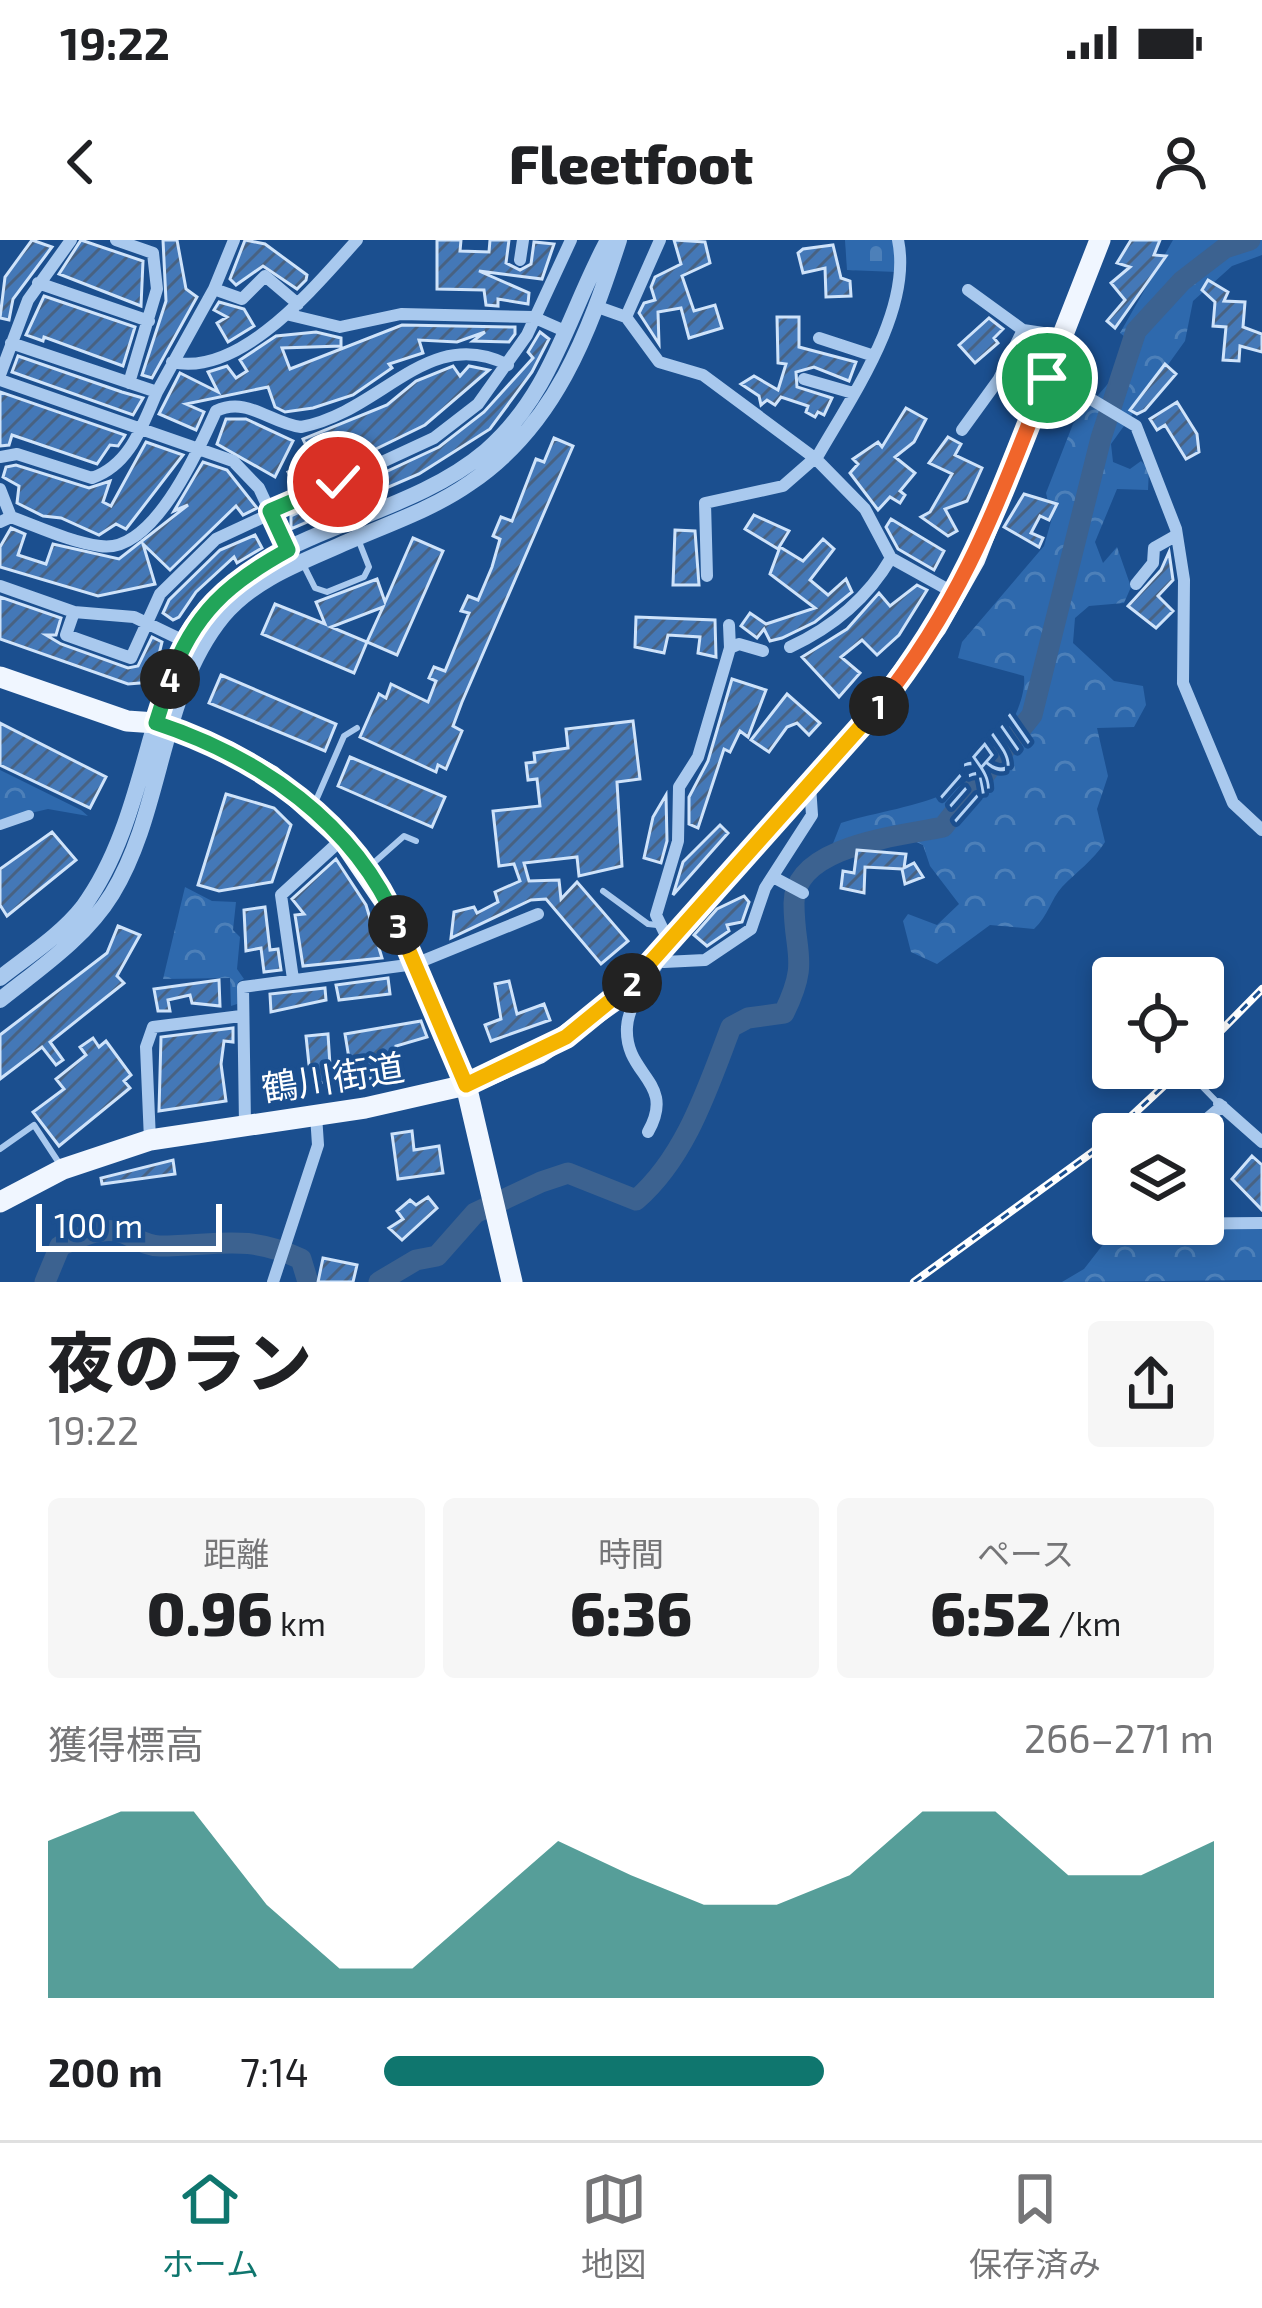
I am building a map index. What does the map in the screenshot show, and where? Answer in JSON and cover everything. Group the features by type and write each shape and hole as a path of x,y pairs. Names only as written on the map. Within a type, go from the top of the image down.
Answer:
{"main road":[{"name":"鶴川街道","path":"0,1202 63,1169 149,1140 316,1115 466,1085 566,1037 616,1000 810,786 911,664 957,595 1100,240"},
{"path":"0,663 129,707 272,776 312,808 367,869 415,964 466,1085 512,1282"},
{"path":"0,677 127,721 164,726"}],"street":[{"path":"70,240 38,283 8,340 0,377 200,448 247,473 295,556"},
{"path":"116,240 152,253 157,289 129,382"},
{"path":"0,457 16,454 92,478 113,469 141,428 214,289 234,240"},
{"path":"172,362 200,364 294,310 357,240"},
{"path":"520,260 523,240"},
{"path":"74,612 66,635 130,658 144,620 182,568 216,539 434,438 478,404 508,365 571,240"},
{"path":"0,1000 61,952 113,892 130,856 184,641 227,587 420,493 483,454 532,403 608,240"},
{"path":"0,978 63,928 103,875 164,726 204,643 223,617 295,556 358,537 436,503 503,458 560,391 619,240"},
{"path":"626,316 660,240"},
{"path":"707,575 705,502 783,486 816,459 897,303 898,240"},
{"path":"214,289 242,299 265,276 294,310 340,327 401,314 533,317 567,332"},
{"path":"38,283 149,321"},
{"path":"968,290 1022,330 1063,336"},
{"path":"595,306 626,316 659,362 703,375 816,459 865,509 891,558 957,595"},
{"path":"962,430 999,379 1022,330"},
{"path":"819,338 871,356"},
{"path":"8,340 157,392"},
{"path":"0,489 5,519 102,547 120,545 178,490 216,411 228,405 246,406 301,427 371,401 437,355 474,355 508,365"},
{"path":"1054,360 1108,410 1136,426 1177,535 1184,580 1183,683 1233,803 1262,830"},
{"path":"804,379 853,392"},
{"path":"1136,584 1154,563 1154,548 1177,535"},
{"path":"790,647 820,633 873,589 891,558"},
{"path":"0,586 74,612 144,620 184,641"},
{"path":"648,1132 659,1113 659,1098 632,1058 626,1032 636,999 665,943 656,915 680,829 679,787 698,757 730,648 729,625"},
{"path":"730,648 739,644 763,651"},
{"path":"665,943 705,961 751,928 812,814 810,786"},
{"path":"0,825 29,815"},
{"path":"293,979 281,895 342,839"},
{"path":"779,880 803,892"},
{"path":"245,1125 243,987 415,964 538,914"},
{"path":"149,1140 146,1047 153,1027 242,1016"},
{"path":"1212,1113 1221,1105 1262,1142"},
{"path":"1249,1129 1262,1114"},
{"path":"275,1276 318,1145 316,1115"},
{"path":"1224,1223 1262,1223"}],"lane":[{"path":"295,556 315,588 327,592 364,577 369,567 358,537"},
{"path":"312,808 344,736 357,728"},
{"path":"367,869 404,836 416,841"},
{"path":"603,891 665,943"},
{"path":"1205,1089 1221,1105"},
{"path":"0,1149 34,1125 63,1169"}],"green space":[{"path":"845,240 895,240 897,272 847,270"},
{"path":"1173,240 1262,240 1262,255 1232,266 1193,301 1185,341 1111,444 1113,462 1130,469 1141,461 1149,469 1148,490 1117,489 1095,542 1103,563 1117,547 1131,587 1124,603 1089,606 1075,618 1073,643 1114,681 1143,686 1146,705 1134,727 1097,728 1108,776 1097,809 1105,842 1062,887 1034,929 990,925 937,964 911,952 903,921 908,914 937,925 959,904 930,866 923,845 890,830 832,846 841,823 925,801 963,783 989,758 1011,724 1024,676 958,658 962,642 1044,546 1052,518 1046,493 1073,424 1139,348 1120,333"},
{"path":"0,770 88,816 48,809 0,820"},
{"path":"185,887 212,901 236,902 237,969 244,979 238,982 237,1004 231,1006 230,978 163,979"},
{"path":"1224,1225 1262,1225 1262,1280 1062,1282 1084,1269 1103,1245 1224,1245"}],"building":[{"path":"32,240 52,247 13,299 9,320 0,318 5,277"},
{"path":"81,240 143,261 141,306 59,274"},
{"path":"163,240 177,240 186,289 197,297 152,378 142,375 166,301"},
{"path":"245,240 265,244 307,275 306,280 297,289 263,266 236,285 230,279"},
{"path":"437,240 461,240 460,251 489,252 490,240 509,240 506,263 520,270 531,264 534,242 554,244 542,279 479,271 529,293 528,304 498,299 498,306 486,305 484,290 437,289"},
{"path":"674,240 705,242 710,263 682,276 694,311 715,305 722,328 689,338 681,308 658,312 659,344 639,313 644,303 655,300 651,287 655,277 681,264"},
{"path":"1131,240 1160,240 1154,255 1166,256 1115,328 1107,321 1125,300 1111,283 1130,267 1117,263"},
{"path":"833,245 841,278 850,281 851,296 826,297 825,268 803,273 798,253"},
{"path":"1208,280 1228,292 1224,301 1245,302 1243,327 1262,334 1262,352 1240,346 1239,361 1223,360 1226,327 1213,326 1215,302 1202,290"},
{"path":"44,296 135,327 123,366 26,335"},
{"path":"219,302 244,309 254,326 228,342 217,323 227,317 214,310"},
{"path":"777,317 799,317 799,347 856,362 849,381 814,367 796,372 797,387 832,398 824,415 818,412 815,417 806,412 808,406 781,397 775,405 767,400 761,405 759,396 741,384 754,376 778,390 786,364 778,363"},
{"path":"989,318 1003,329 994,338 998,343 975,363 959,345"},
{"path":"402,325 515,327 515,334 509,342 473,341 485,332 457,342 419,340 423,353 389,364 392,368 353,395 313,408 285,412 275,407 268,387 186,404 204,412 196,430 159,414 180,373 218,392 208,372 227,366 236,378 247,371 240,360 276,336 316,332 341,338 341,346 282,348 290,369"},
{"path":"540,332 549,339 532,372 490,429 419,474 291,529 291,516 439,447 484,412 533,358 528,352"},
{"path":"18,356 143,398 133,415 12,372"},
{"path":"1165,364 1176,374 1145,410 1137,414 1130,410"},
{"path":"453,366 460,376 469,366 489,370 425,425 296,488 288,472 313,461 303,439 387,405 416,381"},
{"path":"0,392 125,435 118,446 110,445 97,464 12,435 9,445 0,446"},
{"path":"1177,402 1197,434 1199,452 1186,459 1165,425 1157,430 1150,419"},
{"path":"906,408 926,419 914,442 895,457 915,473 900,491 905,495 900,503 890,497 878,510 850,473 858,464 853,459 878,442 882,447"},
{"path":"226,419 246,419 293,441 275,477 217,444"},
{"path":"948,437 961,444 955,455 982,468 967,501 945,509 957,531 948,536 921,517 930,512 952,474 929,463"},
{"path":"554,438 573,446 462,702 453,726 462,731 446,769 438,765 436,772 360,737 379,694 386,698 391,684 428,702 436,681 429,678 434,667 445,671 469,613 461,611 468,596 478,600 492,567 500,539 493,536 501,517 512,521 536,459 544,462"},
{"path":"146,442 183,455 126,529 116,524 99,535 61,518 43,516 17,503 19,486 3,477 6,467 16,465 89,488 110,481 103,502 111,506"},
{"path":"203,462 227,470 257,508 243,515 236,506 170,570 143,544 155,584 98,596 0,567 0,547 11,528 25,534 18,555 46,564 53,544 119,559 188,505 174,511"},
{"path":"1024,494 1057,504 1049,520 1040,516 1031,533 1043,538 1039,547 1004,527"},
{"path":"754,515 789,531 778,549 745,529"},
{"path":"891,519 944,551 934,570 898,549 886,527"},
{"path":"675,530 695,531 699,585 673,585"},
{"path":"255,535 262,548 237,563 234,557 196,592 179,617 173,620 163,613 169,600 220,550"},
{"path":"413,538 443,551 397,655 367,642 354,673 262,634 275,604 325,624 316,602 377,579 385,602","holes":["383,607 367,642 331,627"]},
{"path":"823,539 834,549 810,580 828,595 846,579 852,592 815,622 782,638 770,641 764,629 757,638 741,626 750,613 766,624 815,608 770,574 780,547 803,561"},
{"path":"1169,552 1173,580 1158,596 1173,611 1156,628 1128,606 1161,570"},
{"path":"917,585 927,590 899,635 877,655 862,640 841,657 860,673 839,697 802,657 847,629 879,593 890,606"},
{"path":"0,597 61,618 56,635 46,635 61,644 128,668 138,666 152,637 162,642 152,682 128,684 0,639"},
{"path":"636,617 715,620 716,657 698,653 700,637 668,635 664,653 635,647"},
{"path":"221,675 336,724 325,751 209,703"},
{"path":"732,679 766,690 748,737 740,731 730,752 724,749 698,828 689,824 689,797 708,761"},
{"path":"787,694 820,723 809,735 797,723 787,727 769,752 751,740"},
{"path":"633,721 640,779 617,782 622,866 579,876 577,857 524,863 529,881 559,880 561,899 577,882 628,941 601,964 546,899 531,900 451,938 454,912 474,907 477,913 498,902 495,892 520,881 514,864 499,866 493,811 540,806 537,779 528,780 526,763 535,762 534,753 568,748 566,729"},
{"path":"0,723 106,777 90,808 0,765"},
{"path":"350,757 445,797 432,827 338,786"},
{"path":"226,794 274,808 291,825 272,882 219,891 198,885"},
{"path":"666,795 667,841 661,863 644,858 653,817"},
{"path":"720,825 728,833 673,895 683,862"},
{"path":"52,832 76,860 7,916 0,905 0,869"},
{"path":"857,850 906,854 904,868 914,863 923,877 905,884 902,869 865,867 864,893 841,888 843,871 854,873"},
{"path":"336,859 366,905 382,958 303,966 295,915 304,914 292,899"},
{"path":"744,896 749,902 742,922 727,925 729,931 707,946 694,935 717,909"},
{"path":"265,907 270,950 278,949 281,970 264,972 261,948 246,951 244,910"},
{"path":"118,926 140,935 117,976 124,983 50,1042 63,1060 56,1065 42,1047 0,1079 0,1035 107,953"},
{"path":"388,978 390,994 339,1000 336,985"},
{"path":"219,980 220,1006 192,1003 190,995 168,1000 170,1011 158,1011 154,989"},
{"path":"509,981 517,1014 544,1004 550,1020 491,1041 485,1025 501,1019 495,984"},
{"path":"325,988 326,1000 271,1012 270,994"},
{"path":"421,1021 427,1037 396,1046 399,1071 353,1083 345,1034"},
{"path":"233,1028 233,1042 224,1041 221,1064 226,1101 159,1111 161,1037"},
{"path":"328,1034 331,1081 311,1084 306,1036"},
{"path":"93,1038 99,1047 106,1041 131,1075 124,1081 130,1088 59,1146 33,1112 64,1089 56,1079 86,1055 80,1047"},
{"path":"412,1131 414,1150 439,1146 443,1173 398,1179 392,1134"},
{"path":"1252,1156 1262,1165 1262,1210 1232,1179"},
{"path":"173,1160 175,1174 102,1184 101,1178"},
{"path":"428,1197 437,1208 402,1240 389,1228 403,1219 397,1211 410,1200 416,1205"},
{"path":"323,1258 357,1265 353,1282 318,1282"}],"waterway":[{"name":"三沢川","path":"379,1282 416,1260 437,1256 475,1213 541,1182 568,1173 636,1200 653,1183 694,1120 731,1027 748,1018 784,1013 799,969 794,903 799,883 811,868 853,847 943,827 1032,715 1101,438 1136,331 1182,281 1225,248 1250,240"},
{"name":"三沢川","path":"45,1282 60,1246 108,1230 154,1245 264,1246 301,1259 308,1282"}],"railway":[{"path":"1224,1028 1262,989"},
{"path":"914,1282 1094,1151 1160,1089"}],"route":[{"path":"338,482 270,511 288,550 240,576 207,606 184,641 156,723 227,751 272,776 342,839 367,869 393,914 466,1085 541,1053 616,1000 866,721 937,628 976,559 1047,378"}]}
